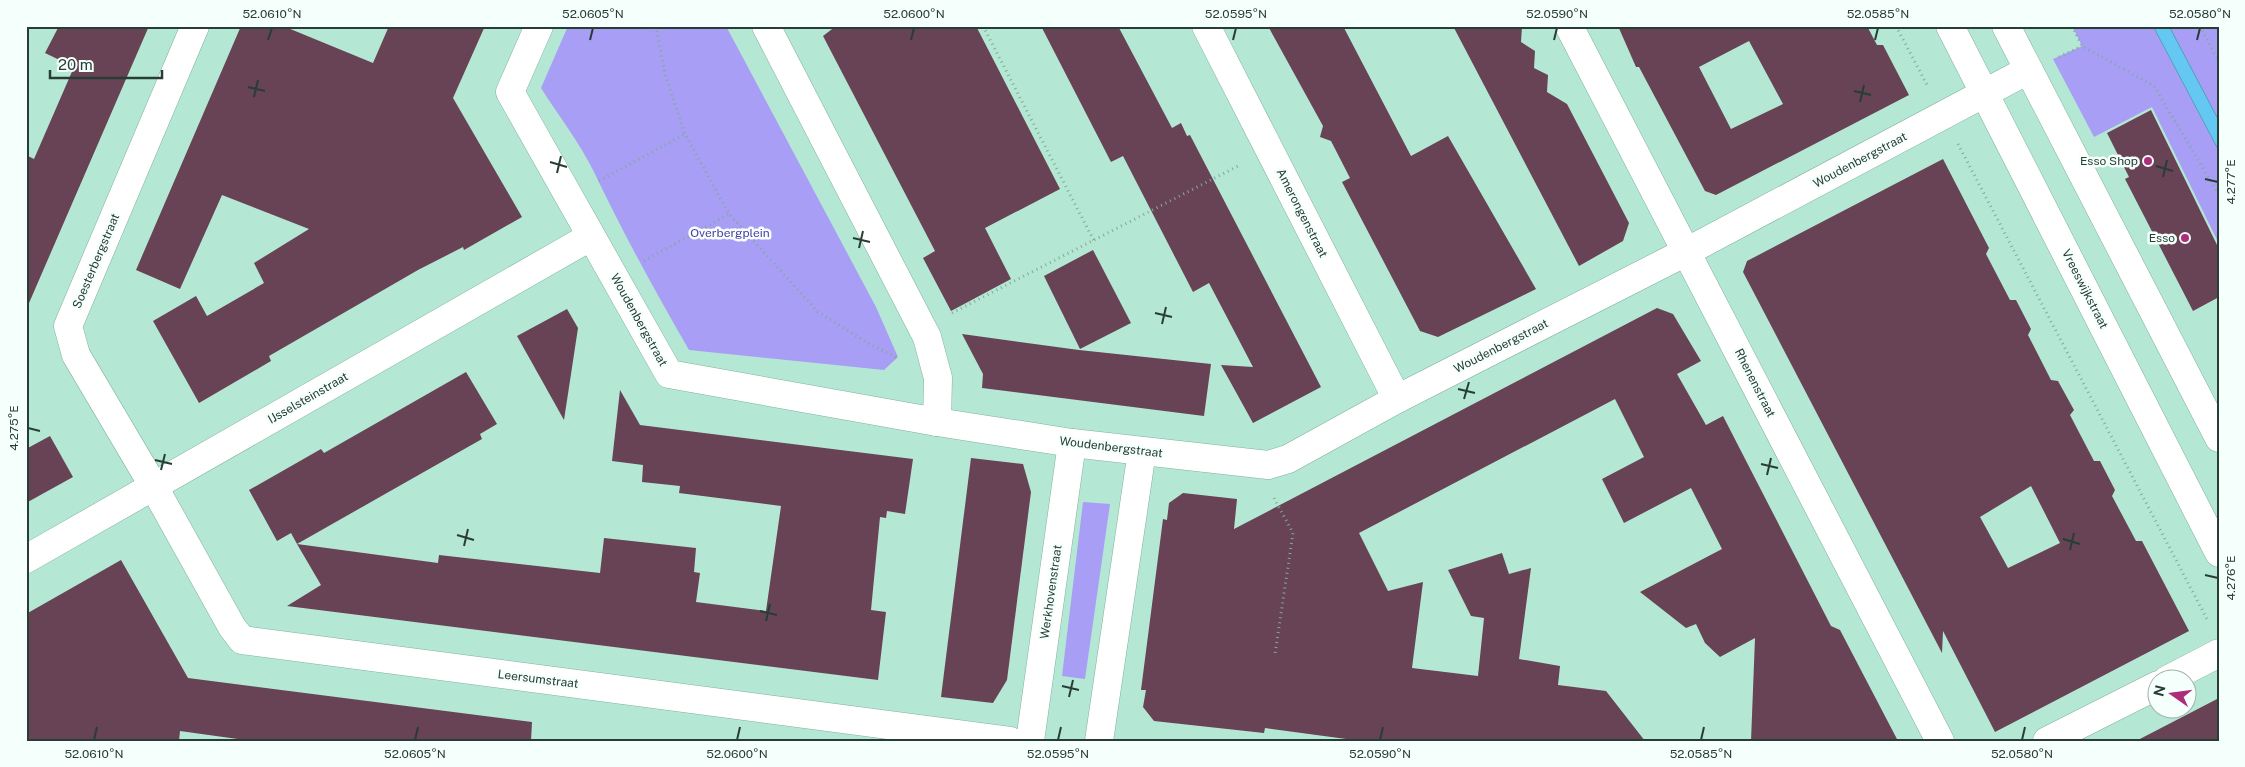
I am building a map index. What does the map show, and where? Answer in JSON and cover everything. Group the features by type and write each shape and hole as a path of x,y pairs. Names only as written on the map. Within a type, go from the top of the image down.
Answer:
{"street":[{"name":"Soesterbergstraat","path":"154,487 76,356 68,326 195,26"},
{"name":"Woudenbergstraat","path":"539,26 510,92 570,197 590,237 615,277 669,374 937,422 1072,443 1268,465 1288,459 1398,399 1686,252 2028,70"},
{"path":"766,26 927,336 938,378 937,422"},
{"name":"Amerongenstraat","path":"1206,26 1398,399"},
{"name":"Rhenenstraat","path":"1569,26 1940,741"},
{"name":"Vreeswijkstraat","path":"1950,26 2219,553"},
{"path":"2006,26 2219,438"},
{"name":"IJsselsteinstraat","path":"26,559 590,237"},
{"name":"Werkhovenstraat","path":"1030,741 1072,443"},
{"path":"1098,741 1142,451"},
{"name":"Leersumstraat","path":"154,487 232,628 242,640 1010,741"},
{"path":"2186,670 2219,653"},
{"path":"2047,741 2148,689"}],"path":[{"path":"656,26 665,74 685,134 729,214 818,312 866,342 938,378"},
{"path":"983,26 1094,241"},
{"path":"1896,26 2210,624"},
{"path":"2072,26 2082,46 2154,86 2219,195"},
{"path":"2200,26 2219,62"},
{"path":"2053,59 2082,46"},
{"path":"570,197 685,134"},
{"path":"922,328 1270,150"},
{"path":"615,277 729,214"},
{"path":"1257,464 1293,533 1276,654"}],"green space":[{"name":"Overbergplein","path":"568,26 726,26 876,307 898,357 884,370 689,350 640,262 588,161 541,88"},
{"path":"2072,26 2153,26 2219,151 2219,244 2152,107 2094,137 2053,59 2082,46"},
{"path":"2166,26 2219,26 2219,130"},
{"path":"1083,502 1110,504 1085,679 1062,676"}],"water":[{"path":"2153,26 2169,26 2219,121 2219,151"}],"building":[{"path":"59,26 149,26 26,310 26,155 34,159 74,67 45,53"},
{"path":"241,26 283,26 373,63 389,26 485,26 453,98 522,217 464,250 463,247 418,270 269,356 271,361 199,403 153,321 196,296 207,316 264,283 254,263 309,229 222,195 180,289 136,270"},
{"path":"836,26 976,26 1060,189 985,228 1011,279 951,311 923,258 935,251 823,36"},
{"path":"1041,26 1118,26 1172,128 1181,123 1187,136 1190,135 1321,387 1253,423 1221,365 1253,367 1209,283 1193,292 1123,156 1111,162"},
{"path":"1268,26 1343,26 1411,156 1448,136 1536,289 1438,337 1420,331 1342,182 1350,178 1331,141 1320,137 1323,126"},
{"path":"1453,26 1522,26 1521,42 1535,51 1534,68 1548,75 1547,92 1567,104 1629,223 1623,241 1579,266"},
{"path":"1618,26 1867,26 1877,45 1883,45 1909,95 1716,195 1705,191 1639,67 1636,67","holes":["1749,41 1783,104 1731,129 1699,67"]},
{"path":"2151,110 2219,249 2219,297 2193,311 2125,179 2129,177 2107,133"},
{"path":"1943,159 1989,248 1986,254 2010,300 2016,300 2031,329 2028,335 2051,380 2058,381 2074,410 2070,415 2094,461 2100,461 2115,490 2112,496 2136,541 2142,541 2189,631 1995,732 1943,631 1942,653 1743,272 1747,261","holes":["2031,486 2060,543 2008,568 1980,517"]},
{"path":"1093,250 1131,323 1080,349 1044,276"},
{"path":"1657,308 1673,314 1701,361 1677,374 1706,425 1723,416 1831,626 1840,630 1898,741 1751,741 1755,638 1720,657 1705,643 1696,624 1686,628 1640,592 1722,549 1691,488 1624,523 1602,479 1644,457 1615,399 1359,533 1388,591 1423,582 1412,668 1478,676 1484,618 1471,616 1448,570 1502,553 1509,574 1531,568 1519,659 1560,666 1558,685 1606,691 1645,741 1361,741 1265,728 1264,733 1154,721 1143,707 1146,690 1141,690 1163,519 1167,520 1169,503 1183,493 1237,499 1234,529"},
{"path":"567,309 578,328 564,420 517,336"},
{"path":"962,334 1079,350 1211,364 1204,416 982,388 983,374"},
{"path":"466,372 497,424 480,434 482,439 297,544 291,533 277,541 249,490 321,449 324,453"},
{"path":"620,390 640,425 913,459 905,514 887,511 886,518 880,517 871,610 886,612 878,680 287,606 321,585 297,544 438,563 439,555 600,573 604,538 696,548 694,572 700,573 696,602 766,611 781,506 679,493 680,486 642,482 643,465 612,461"},
{"path":"50,436 73,477 26,503 26,449"},
{"path":"971,458 1023,464 1031,492 1007,680 993,703 941,697"},
{"path":"121,560 188,678 532,722 531,741 252,741 180,731 179,741 26,741 26,614"},
{"path":"2219,698 2219,741 2136,741 2177,720 2198,720 2198,709"}],"place":[{"name":"Esso Shop","path":"2148,161"},
{"name":"Esso","path":"2185,238"}]}
